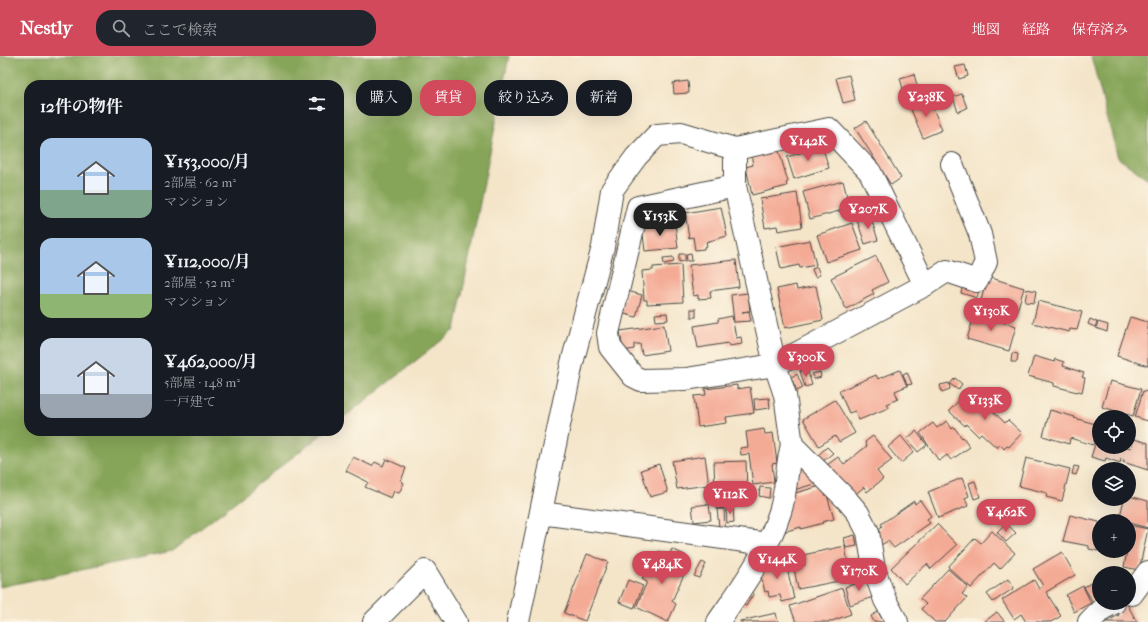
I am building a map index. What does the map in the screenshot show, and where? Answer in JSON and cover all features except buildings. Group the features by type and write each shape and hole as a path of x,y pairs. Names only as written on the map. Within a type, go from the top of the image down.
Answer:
{"street":[{"path":"518,622 572,363 603,247 612,190 636,157 657,135 681,133 735,149 829,129 870,172 925,285"},
{"path":"718,622 754,569 767,544 780,512 792,445 784,394 775,365 735,186 735,149"},
{"path":"735,186 638,207 608,333 610,347 632,376 641,380 686,379 775,365 925,285 947,271 977,281 986,262 980,234 952,164"},
{"path":"792,445 858,513 868,532 874,570 885,600 897,622"},
{"path":"541,514 767,544"},
{"path":"374,622 425,571 456,622"},
{"path":"1136,588 1148,572"},
{"path":"1089,622 1101,610"}],"green space":[{"path":"0,56 509,56 504,80 484,80 484,116 497,116 455,330 344,417 344,80 24,80 24,436 320,436 172,551 0,587"},
{"path":"1091,56 1148,56 1148,179 1118,158"}]}
